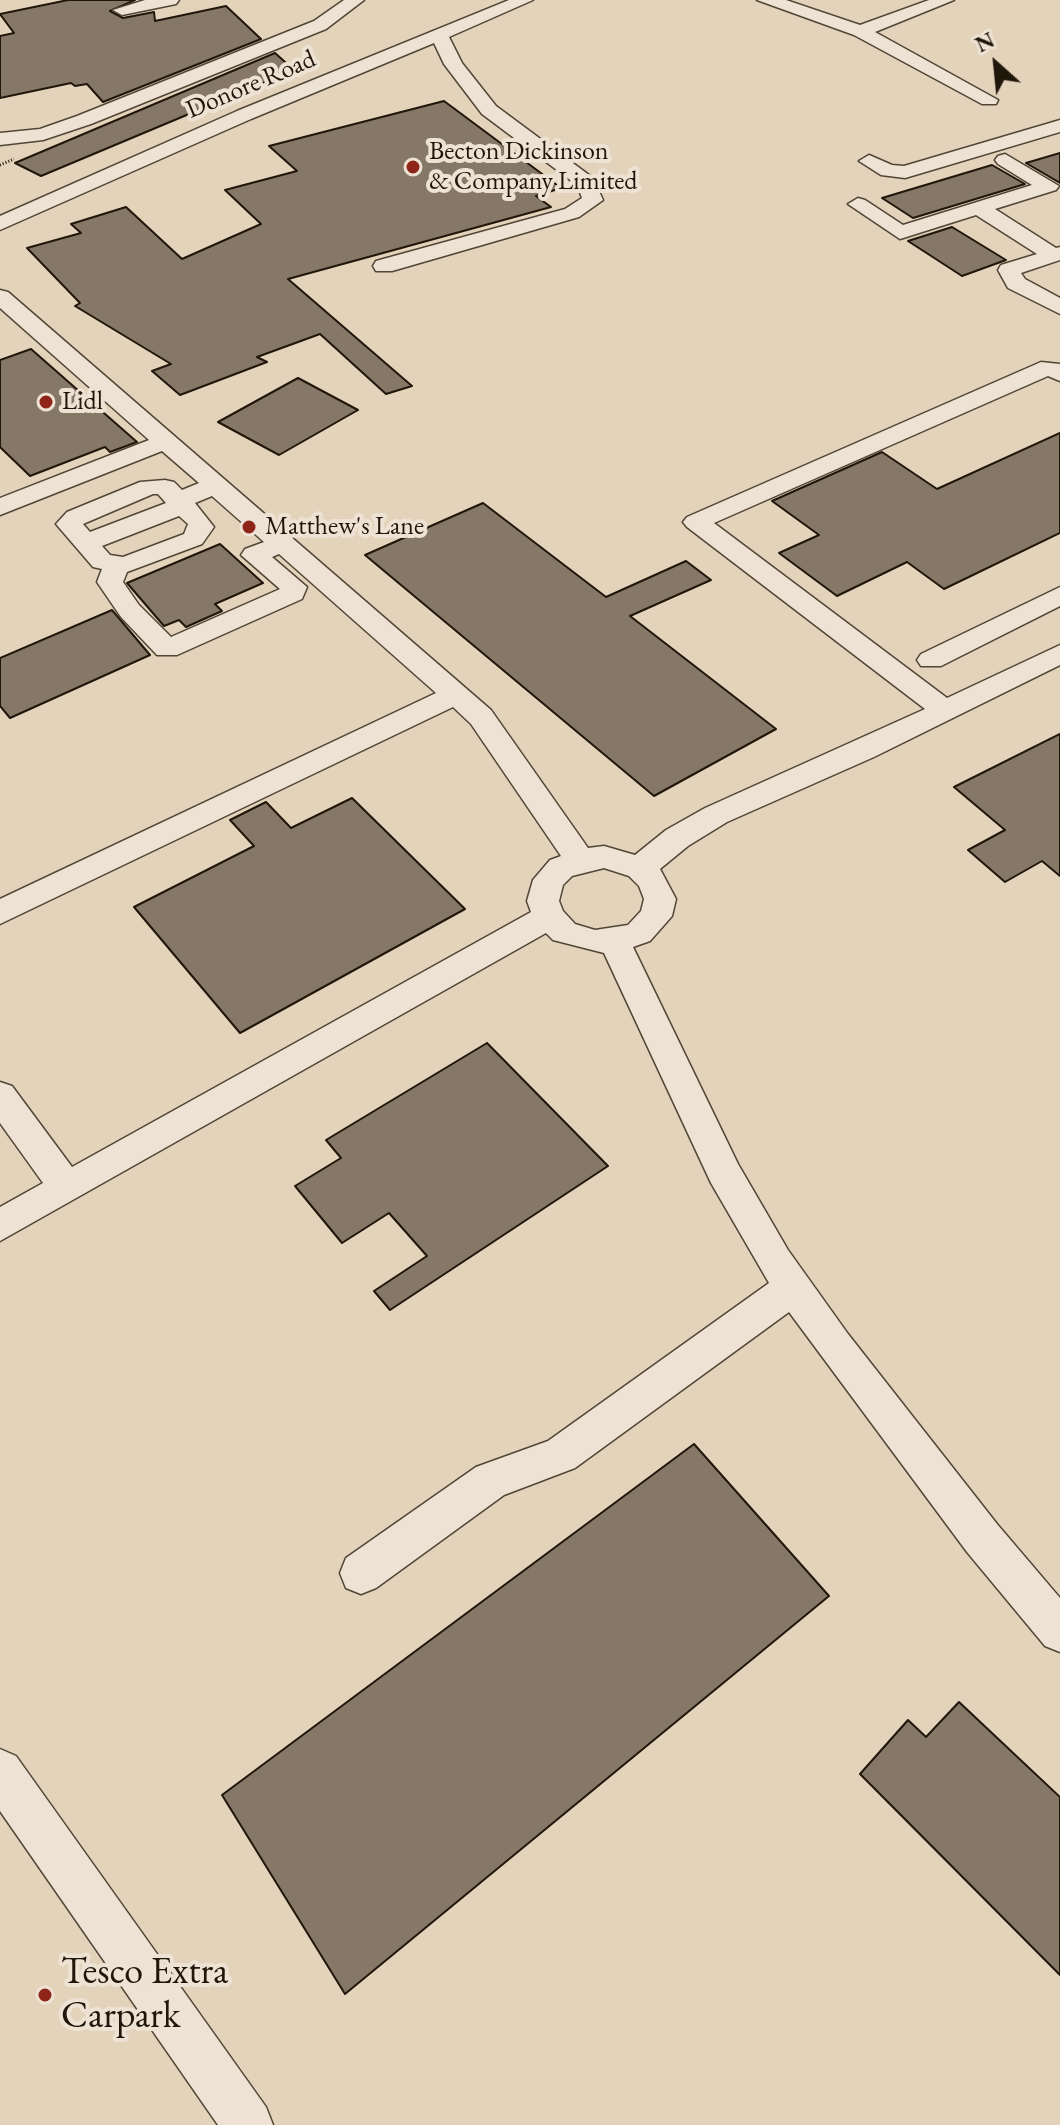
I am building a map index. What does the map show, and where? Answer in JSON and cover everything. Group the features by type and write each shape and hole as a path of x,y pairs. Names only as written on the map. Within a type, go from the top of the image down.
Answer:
{"street":[{"path":"122,10 170,0"},
{"path":"4,132 81,105 100,114 320,25 355,0"},
{"name":"Donore Road","path":"0,224 201,134 524,0"},
{"path":"766,0 806,6 860,31 989,100"},
{"path":"860,31 945,0"},
{"path":"384,266 572,213 593,200 586,182 489,110 453,64 445,42 434,36"},
{"path":"869,161 888,171 905,172 1060,126"},
{"path":"858,204 900,233 1049,186 1005,160"},
{"path":"978,208 1056,254"},
{"path":"992,240 1044,223"},
{"path":"1056,254 1009,270 1016,283 1060,307"},
{"path":"0,297 481,717 580,860"},
{"path":"945,710 696,522 1049,367 1060,374"},
{"path":"0,507 164,442"},
{"path":"181,503 200,522 201,527 193,539 125,565 102,561 86,543 214,486"},
{"path":"117,564 110,582 130,611 167,649 293,593 294,587 254,555 281,544"},
{"path":"931,660 1060,595"},
{"path":"640,868 677,838 716,815 1060,654"},
{"path":"0,912 455,695"},
{"path":"604,857 640,868 653,881 660,899 656,916 639,933 614,941 579,938 564,932 549,917 543,901 549,880 561,868 580,860 604,857"},
{"path":"0,1225 549,917"},
{"path":"614,941 724,1173 793,1287 982,1538 1060,1631"},
{"path":"0,1096 65,1186"},
{"path":"361,1573 490,1481 561,1455 793,1287"},
{"path":"0,1772 248,2125"}],"building":[{"path":"68,0 135,0 110,11 123,18 154,12 155,21 226,6 261,39 103,102 87,84 75,86 71,83 0,98 0,36 14,33 0,14"},
{"path":"275,53 294,70 41,176 15,163"},
{"path":"444,101 561,188 536,196 551,207 288,279 412,386 386,394 320,334 257,357 267,362 180,395 152,371 171,364 75,306 80,303 27,248 81,233 71,224 126,207 182,259 261,224 225,190 297,171 269,146"},
{"path":"1060,153 1060,183 1026,163"},
{"path":"992,165 1025,184 913,218 882,198"},
{"path":"952,227 1006,260 962,276 908,241"},
{"name":"Lidl","path":"31,349 137,442 110,452 105,447 30,476 0,447 0,360"},
{"path":"298,378 358,410 279,455 218,422"},
{"path":"1060,433 1060,533 944,589 907,562 837,596 779,553 819,535 772,501 882,452 937,489"},
{"path":"483,503 606,597 686,561 711,580 630,616 776,729 654,796 365,555"},
{"path":"220,544 263,583 215,604 222,611 186,627 179,620 164,626 127,583"},
{"path":"112,610 150,655 10,718 0,706 0,658"},
{"path":"1060,734 1060,876 1042,861 1005,882 968,850 1005,830 954,787"},
{"path":"352,798 465,909 240,1033 134,907 254,846 230,820 266,802 291,828"},
{"path":"487,1043 608,1166 390,1310 374,1291 427,1256 389,1213 342,1243 295,1186 341,1158 326,1140"},
{"path":"694,1444 829,1596 345,1994 222,1795"},
{"path":"959,1702 1060,1797 1060,1975 860,1774 908,1720 926,1737"}],"place":[{"name":"Becton Dickinson & Company Limited","path":"413,167"},
{"name":"Lidl","path":"46,402"},
{"name":"Matthew's Lane","path":"249,527"},
{"name":"Tesco Extra Carpark","path":"45,1995"}]}
